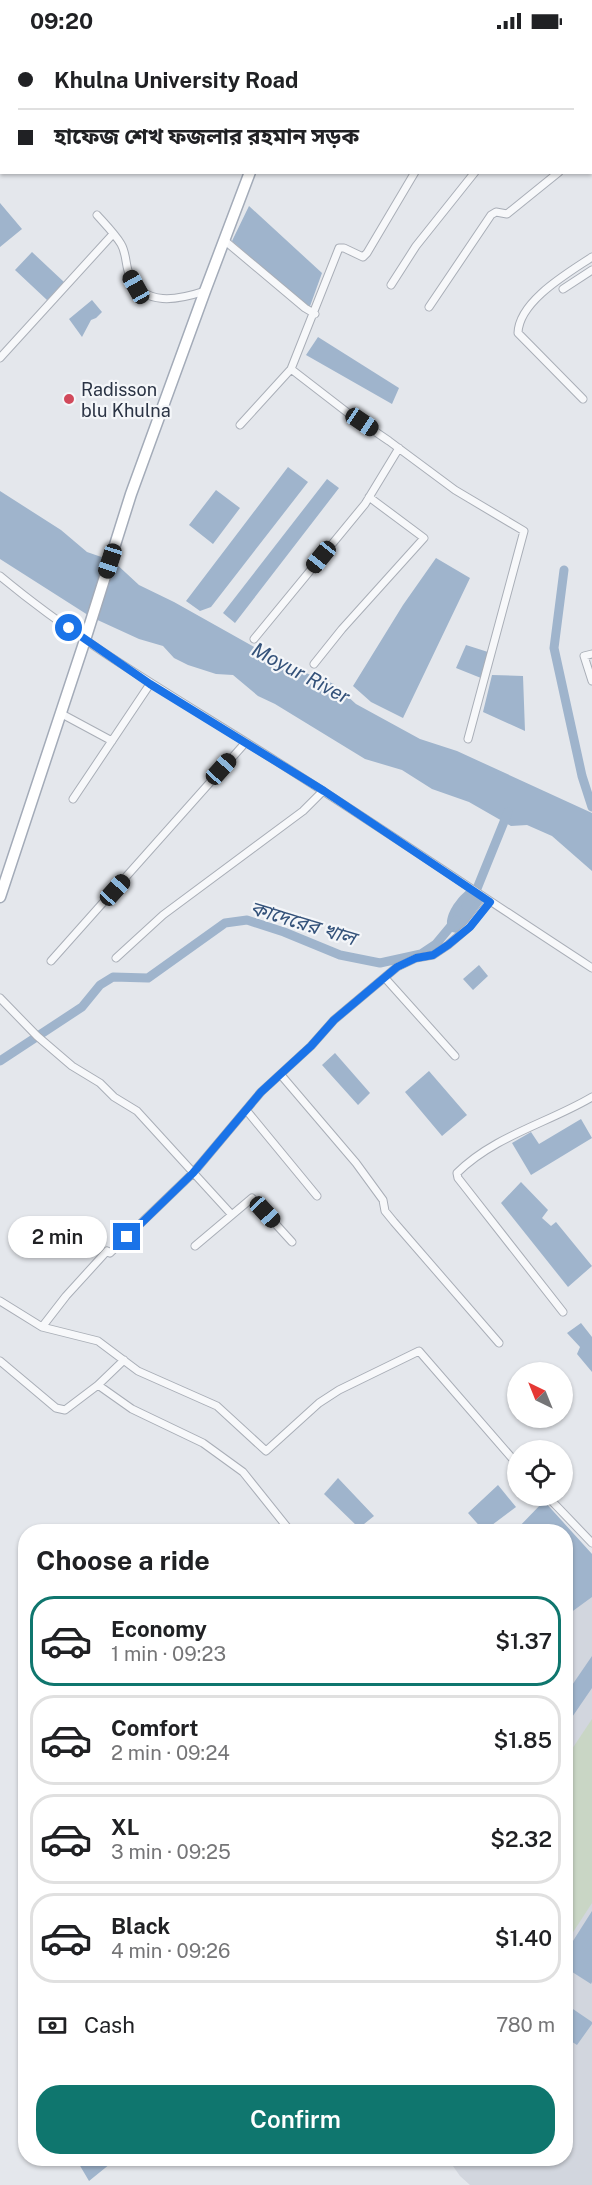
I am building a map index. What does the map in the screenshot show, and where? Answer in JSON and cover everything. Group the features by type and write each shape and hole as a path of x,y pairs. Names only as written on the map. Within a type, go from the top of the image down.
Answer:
{"main road":[{"path":"0,897 86,640 131,494 249,174"}],"street":[{"path":"240,425 291,369 315,314 339,248 363,257 414,174"},
{"path":"391,285 424,236 472,174"},
{"path":"429,307 491,215 496,212 507,214 557,174"},
{"path":"97,215 122,246 129,274 136,287 145,294 170,299 205,291"},
{"path":"0,358 112,234"},
{"path":"224,240 304,308 315,314"},
{"path":"583,399 518,333 519,324 548,286 592,257"},
{"path":"576,268 582,276"},
{"path":"563,289 592,270"},
{"path":"291,369 454,490 524,531 468,739"},
{"path":"254,639 369,497 399,448"},
{"path":"315,664 342,629 424,538 369,497"},
{"path":"0,576 35,606 150,684 324,791 592,968"},
{"path":"592,654 584,656 592,681"},
{"path":"73,799 150,684"},
{"path":"60,713 112,741"},
{"path":"51,961 246,742"},
{"path":"116,958 163,915 303,811 324,791"},
{"path":"42,1327 66,1296 107,1251 110,1253 193,1173 261,1092 281,1075 334,1020 397,967 416,958 433,955 448,945 470,927 490,902"},
{"path":"385,978 454,1056"},
{"path":"0,998 37,1036 76,1069 100,1083 114,1096 137,1111 232,1215"},
{"path":"281,1075 356,1164 383,1200 385,1211 499,1343"},
{"path":"563,1312 465,1187 457,1173 468,1161 525,1128 592,1097"},
{"path":"247,1111 317,1196"},
{"path":"195,1246 252,1198 292,1242"},
{"path":"0,1301 42,1327 98,1341 138,1371 217,1406 266,1451 319,1403 339,1390 419,1351 507,1452"},
{"path":"0,1360 56,1408 65,1410 98,1385 124,1360"},
{"path":"98,1385 132,1408 203,1443 243,1472 285,1524"},
{"path":"557,1506 592,1543"}],"shaded area":[{"path":"592,1558 592,2185 470,2185 453,2166 573,2166 573,1572"}],"green space":[{"path":"592,1719 592,1903 573,1932 573,1748"}],"water":[{"path":"0,203 22,229 0,247"},
{"path":"249,206 322,273 309,309 232,241"},
{"path":"32,252 64,282 47,300 15,270"},
{"path":"92,300 102,312 91,320 82,337 69,319"},
{"path":"318,337 399,388 392,404 306,355"},
{"path":"288,467 308,482 211,607 200,611 186,601"},
{"path":"327,479 339,488 235,623 223,613"},
{"path":"216,490 240,508 213,544 189,525"},
{"name":"Moyur River","path":"0,491 61,530 87,552 113,561 139,585 288,666 334,684 356,704 420,739 457,751 592,813 592,871 552,836 527,825 511,826 469,802 432,789 402,770 365,759 258,696 233,675 216,674 188,665 174,658 163,646 139,639 91,617 0,559"},
{"path":"436,558 470,578 403,718 371,702 353,686 403,605"},
{"path":"466,645 488,652 481,678 456,668"},
{"path":"492,675 523,676 525,731 483,712"},
{"path":"468,889 472,890 474,896 480,895 483,902 465,926 457,933 452,932 447,925 448,915 457,900"},
{"path":"479,965 488,976 473,990 463,979"},
{"path":"335,1053 370,1093 358,1105 322,1065"},
{"path":"429,1071 467,1115 442,1136 405,1092"},
{"path":"581,1119 592,1138 531,1175 512,1143 531,1132 539,1144"},
{"path":"521,1182 548,1210 542,1218 551,1226 556,1222 592,1266 568,1287 501,1203"},
{"path":"581,1323 592,1337 592,1372 577,1354 580,1347 567,1333"},
{"path":"338,1478 374,1516 364,1524 355,1524 324,1494"},
{"path":"498,1485 507,1496 507,1506 516,1507 493,1524 478,1524 468,1513"},
{"path":"539,1506 549,1506 565,1524 522,1524"},
{"path":"573,1533 592,1554 592,1597 573,1611"},
{"path":"592,1656 592,1688 573,1716 573,1684"},
{"path":"592,1911 591,1984 573,1972 573,1941"},
{"path":"573,2009 592,2022 577,2045 573,2042"},
{"path":"80,2166 108,2166 89,2181"}],"waterway":[{"path":"564,570 554,648 582,776 592,807"},
{"name":"কাদেরের খাল","path":"466,906 474,896 508,812"},
{"name":"কাদেরের খাল","path":"0,1061 82,1007 100,985 113,977 148,978 225,923 247,920 284,932 340,955 380,963 421,954 436,944 456,920"}],"place":[{"name":"Radisson blu Khulna","path":"69,399"}],"route":[{"path":"69,628 150,684 324,791 490,902 470,927 448,945 433,955 416,958 397,967 334,1020 311,1046 261,1092 193,1173 127,1237"}]}
